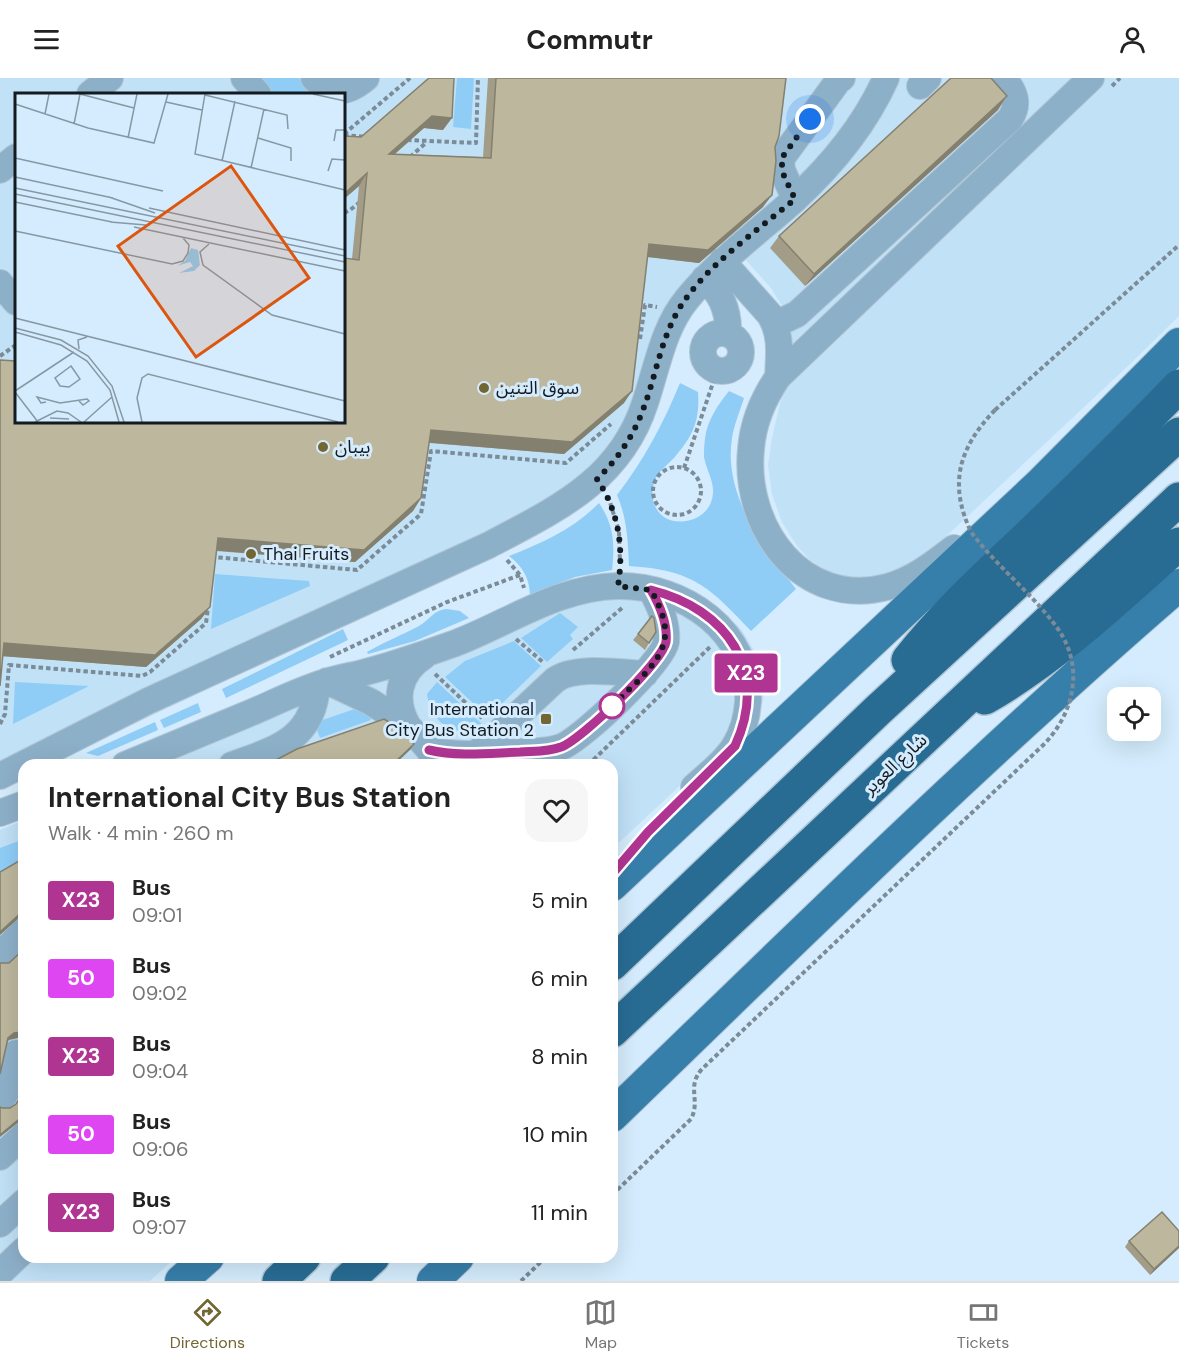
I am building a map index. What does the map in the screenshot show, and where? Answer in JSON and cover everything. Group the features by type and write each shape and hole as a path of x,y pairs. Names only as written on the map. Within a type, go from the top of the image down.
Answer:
{"highway":[{"path":"878,710 908,660 945,616 1117,450 1179,386"},
{"path":"618,958 878,710 1179,434"},
{"name":"شارع العوير","path":"618,1025 1179,499"},
{"path":"941,721 1001,689 1042,663 1095,620 1179,544"},
{"path":"279,1281 298,1263"},
{"path":"347,1281 366,1263"}],"main road":[{"path":"618,879 1039,485 1179,344"},
{"path":"618,1110 907,832 1179,585"},
{"path":"433,1281 452,1263"},
{"path":"458,1281 476,1263"}],"street":[{"path":"91,93 110,78"},
{"path":"244,78 257,93"},
{"path":"314,78 322,86 337,91 352,88 366,78"},
{"path":"795,199 784,176 781,159 838,81 843,78"},
{"path":"34,759 148,701 489,545 565,504 597,479 617,458 635,430 645,406 666,336 679,309 722,261 795,199 841,151 866,117 882,87 852,78"},
{"path":"730,335 769,315 797,314 1010,118 1016,105 1016,97 1003,78"},
{"path":"1039,485 928,568 902,582 887,587 857,591 844,590 817,582 794,567 776,546 761,518 752,487 751,448 754,429 768,393 778,377 1091,78"},
{"path":"0,170 15,158"},
{"path":"722,261 769,315 779,349 778,377"},
{"path":"704,279 719,294 725,306 730,335 740,345 741,357 734,367 723,372 717,371"},
{"path":"0,283 15,301"},
{"path":"725,306 745,287"},
{"path":"138,759 324,675 362,673 424,656 553,599 573,593 618,586 651,590 687,602 703,612 726,633 746,672 747,710 735,746 662,818 618,867"},
{"path":"437,759 455,754 545,750 563,747 619,700 656,661 666,642 663,615 651,590"},
{"path":"424,656 402,678 399,703 408,726 432,759"},
{"path":"476,754 560,677 578,672 645,674"},
{"path":"324,675 408,726"},
{"path":"248,759 276,749 298,734 312,711 324,675"},
{"path":"0,776 18,767"},
{"path":"0,813 18,806"},
{"path":"0,955 18,937"},
{"path":"13,1055 13,1080 6,1094 14,1099"},
{"path":"0,1157 18,1140"},
{"path":"0,1170 18,1153"},
{"path":"0,1273 18,1256"}],"path":[{"path":"345,134 410,78"},
{"path":"396,139 476,143 478,78"},
{"path":"345,135 375,137"},
{"path":"404,163 428,141"},
{"path":"345,212 363,199"},
{"path":"618,1189 691,1119 696,1105 693,1084 702,1069 1059,728 1071,700 1073,686 1070,657 1058,630 971,532 960,501 958,484 960,467 973,436 995,410 1179,245"},
{"path":"639,350 645,305 679,309"},
{"path":"0,356 15,346"},
{"path":"684,468 717,371"},
{"path":"213,568 214,557 357,570 421,514 431,451 566,463 616,418"},
{"path":"684,468 697,478 700,494 698,502 686,513 670,514 662,511 653,497 655,480 667,469 684,468"},
{"path":"597,479 608,495 619,531 620,568 615,613"},
{"path":"489,545 511,563 520,575 524,590 523,613"},
{"path":"324,675 447,602 520,575"},
{"path":"0,724 5,714 9,665 142,676 150,672 206,623 208,601"},
{"path":"500,624 560,677"},
{"path":"594,759 726,633"},
{"path":"424,656 499,734"},
{"path":"521,1281 540,1263"}],"shaded area":[{"path":"0,78 1179,78 1179,316 907,573 868,580 847,578 824,570 810,560 797,546 782,522 772,494 768,465 790,346 789,327 782,306 771,288 744,258 700,301 683,327 615,476 573,514 550,528 59,759 18,759 18,779 0,787"},
{"path":"261,78 299,78 312,93 273,93"},
{"path":"457,78 474,78 471,129 453,127"},
{"path":"680,383 698,392 698,411 694,428 686,442 654,482 652,492 654,503 659,513 674,521 688,521 705,511 712,500 713,493 704,457 708,425 717,407 729,391 744,398 732,438 731,459 734,480 748,519 771,556 796,589 751,631 723,602 698,583 669,572 629,566 625,521 617,495 652,441"},
{"path":"599,503 608,519 612,535 612,570 575,577 530,595 524,573 509,556 568,528"},
{"path":"215,574 309,581 310,586 211,629"},
{"path":"623,575 647,576 670,581 698,593 717,607 741,629 752,647 762,668 765,688 763,701 756,715 618,843 618,759 166,759"},
{"path":"447,609 460,611 469,618 415,641 368,654 367,652 373,648 423,624 438,611"},
{"path":"560,613 578,627 570,635 573,639 547,662 521,638"},
{"path":"343,629 348,640 226,698 222,689"},
{"path":"514,641 541,666 488,717 445,677 465,661"},
{"path":"15,682 89,686 13,724"},
{"path":"437,682 482,724 463,731 454,730 439,721 429,704 427,694"},
{"path":"198,703 201,712 164,728 160,720"},
{"path":"366,705 371,720 320,738 314,723"},
{"path":"155,722 158,730 98,756 86,753"},
{"path":"18,822 18,1263 170,1263 150,1281 0,1281 0,830"},
{"path":"18,841 18,865 0,874 0,848"}],"building":[{"name":"سوق التنين","path":"429,78 454,78 452,118 432,116 389,154 491,158 496,78 786,78 779,136 775,147 776,161 772,195 708,250 649,244 632,391 572,442 431,430 421,498 364,550 218,538 210,607 155,655 4,643 0,686 0,360 15,361 15,423 345,423 345,258 359,260 367,173 345,193 345,136 361,137"},
{"path":"951,78 991,78 1007,96 814,274 779,236"},
{"path":"652,616 656,632 649,643 638,634"},
{"path":"384,719 403,731 414,744 398,759 278,759 297,749"},
{"path":"18,862 18,916 0,932 0,872"},
{"path":"18,955 18,1032 8,1038 0,1074 0,963 9,963"},
{"path":"18,1101 18,1120 0,1135 0,1107 10,1108"},
{"path":"1162,1212 1179,1231 1179,1246 1154,1269 1129,1241"}],"bus line":[{"name":"X23","path":"429,750 464,754 563,747 619,700 649,670 662,651 666,642 663,615 651,590 669,594 687,602 703,612 726,633 746,672 747,710 743,728 735,746 648,832 618,866"}],"place":[{"name":"سوق التنين","path":"484,388"},
{"name":"بيبان","path":"323,447"},
{"name":"Thai Fruits","path":"251,554"},
{"name":"International City Bus Station 2","path":"546,719"}],"route":[{"path":"612,706 609,709 649,670 666,642 663,615 651,590 618,586 621,549 619,531 608,495 597,479 617,458 635,430 645,406 666,336 679,309 722,261 795,199 784,176 781,159 810,119"}]}
